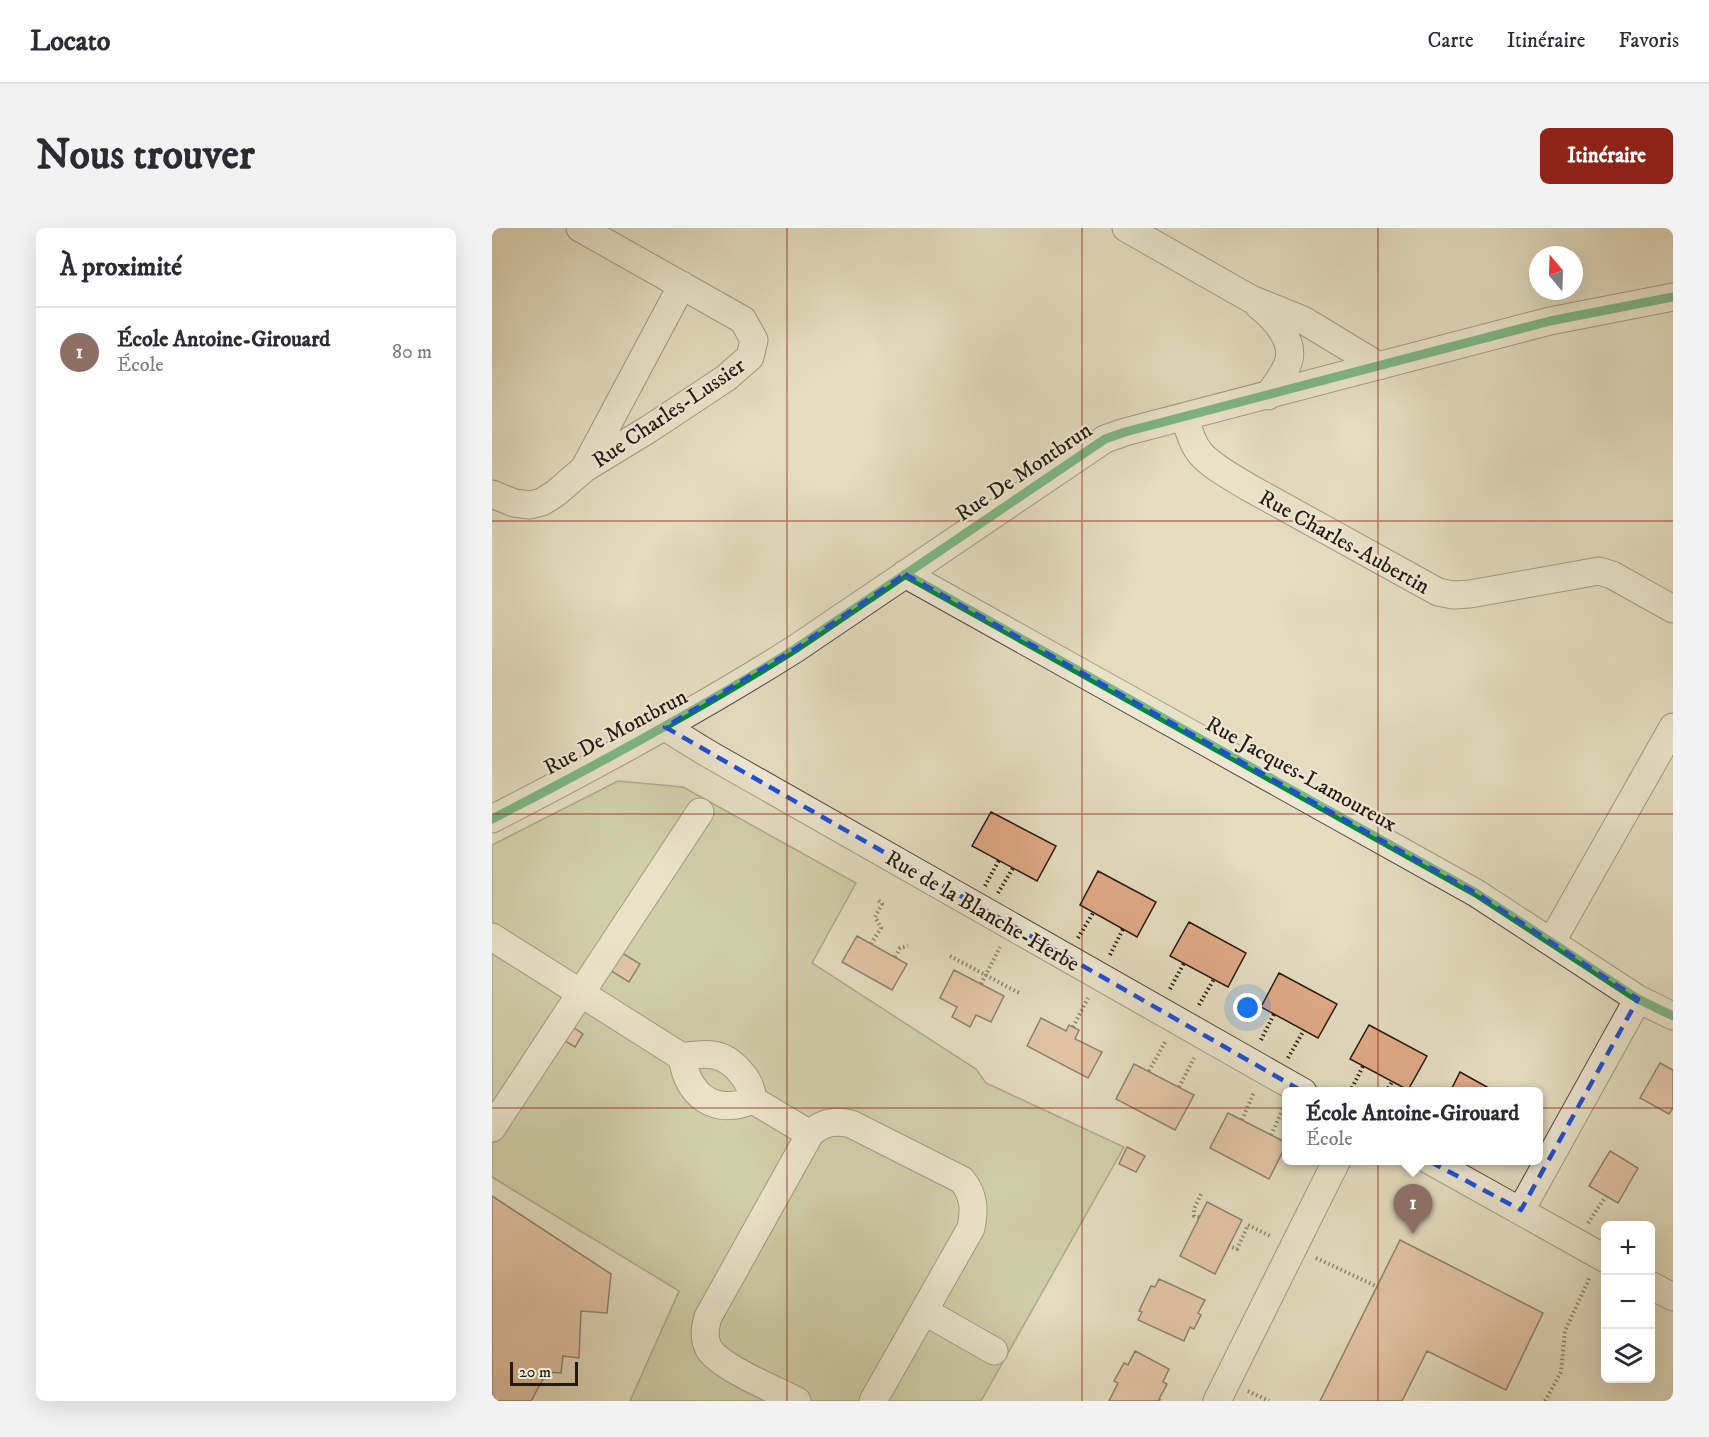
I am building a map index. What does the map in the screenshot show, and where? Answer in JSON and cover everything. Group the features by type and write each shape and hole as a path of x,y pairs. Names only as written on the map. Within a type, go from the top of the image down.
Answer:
{"street":[{"name":"Rue Charles-Lussier","path":"492,494 514,503 530,505 556,494 585,468 669,416 740,368 750,357 754,340 743,320 580,228"},
{"path":"1126,228 1251,299 1303,320 1379,366"},
{"name":"Rue Charles-Lussier","path":"585,468 682,285"},
{"name":"Rue De Montbrun","path":"492,819 665,727 795,649 1105,439 1550,321 1673,297"},
{"path":"1251,299 1278,325 1290,349 1290,360 1285,371 1268,396"},
{"name":"Rue Charles-Aubertin","path":"1185,417 1191,437 1200,453 1222,470 1248,487 1438,592 1454,595 1470,594 1599,572 1612,575 1673,609"},
{"name":"Rue Jacques-Lamoureux","path":"905,574 1476,893 1638,999 1673,1016"},
{"name":"Rue de la Blanche-Herbe","path":"665,727 706,753 1294,1087"},
{"path":"1552,941 1673,727"},
{"path":"492,1128 700,812"},
{"path":"492,937 682,1057 708,1055 720,1056 730,1061 748,1080 753,1100"},
{"path":"1521,1210 1638,999"},
{"path":"682,1057 686,1077 698,1095 720,1105 733,1106 753,1100 810,1134"},
{"path":"797,1401 718,1360 708,1347 704,1330 708,1317 810,1134 825,1123 841,1122 851,1124 962,1180 969,1188 973,1200 974,1214 971,1228 873,1401"},
{"path":"1217,1401 1335,1165"},
{"path":"1436,1165 1521,1210 1599,1265"},
{"path":"1655,1288 1673,1298"},
{"path":"924,1311 994,1351"}],"path":[{"path":"982,892 999,860"},
{"path":"994,899 1013,867"},
{"path":"871,944 880,928 875,917 882,904 878,900"},
{"path":"1075,944 1093,913"},
{"path":"1106,962 1123,929"},
{"path":"981,984 1004,940"},
{"path":"895,957 900,948 908,946"},
{"path":"950,956 1022,994"},
{"path":"1166,996 1184,963"},
{"path":"1195,1012 1214,979"},
{"path":"1073,1027 1092,990"},
{"path":"1258,1047 1274,1014"},
{"path":"1285,1062 1304,1030"},
{"path":"1149,1071 1169,1033"},
{"path":"1179,1087 1198,1050"},
{"path":"1352,1087 1363,1066"},
{"path":"1389,1087 1392,1082"},
{"path":"1242,1120 1258,1083"},
{"path":"1271,1135 1282,1112"},
{"path":"1199,1217 1194,1216 1194,1209 1202,1192"},
{"path":"1584,1230 1606,1196"},
{"path":"1228,1246 1237,1249 1248,1225 1280,1241"},
{"path":"1310,1255 1377,1287"},
{"path":"1545,1401 1561,1372 1565,1331 1599,1265"},
{"path":"1244,1389 1269,1401"}],"highlighted area":[{"path":"905,574 1476,893 1638,999 1521,1210 1356,1122 665,727 795,649"}],"green space":[{"path":"618,781 683,787 856,883 812,963 976,1069 986,1083 1124,1147 981,1401 630,1401 679,1291 492,1177 492,845"}],"building":[{"path":"991,812 1056,846 1037,881 972,846"},
{"path":"1098,871 1156,902 1137,937 1080,905"},
{"path":"1189,922 1246,953 1228,987 1170,956"},
{"path":"857,936 907,964 892,990 842,962"},
{"path":"619,951 640,964 629,982 608,969"},
{"path":"954,970 1004,996 991,1022 976,1015 970,1027 952,1017 957,1007 940,998"},
{"path":"1279,973 1337,1004 1318,1038 1261,1007"},
{"path":"1041,1018 1066,1031 1069,1025 1079,1030 1075,1039 1102,1052 1088,1078 1027,1046"},
{"path":"568,1024 583,1034 575,1047 560,1038"},
{"path":"1369,1025 1427,1056 1410,1087 1402,1087 1350,1059"},
{"path":"1660,1063 1673,1070 1673,1108 1669,1114 1640,1098"},
{"path":"1134,1064 1194,1095 1175,1130 1116,1099"},
{"path":"1460,1072 1487,1087 1452,1087"},
{"path":"1228,1113 1282,1140 1282,1153 1269,1179 1210,1148"},
{"path":"1127,1147 1145,1156 1136,1172 1119,1164"},
{"path":"1610,1151 1638,1168 1618,1203 1589,1186"},
{"path":"492,1196 611,1274 607,1313 581,1311 579,1358 563,1356 561,1373 547,1372 531,1401 492,1401"},
{"path":"1207,1202 1242,1220 1215,1274 1180,1256"},
{"path":"1400,1240 1543,1313 1506,1390 1427,1351 1402,1401 1320,1401"},
{"path":"1159,1279 1205,1300 1198,1313 1201,1315 1194,1329 1190,1327 1184,1341 1138,1320 1142,1312 1139,1311 1151,1286 1155,1287"},
{"path":"1135,1351 1169,1369 1163,1382 1167,1384 1158,1401 1109,1401 1118,1383 1114,1381 1124,1363 1128,1365"}],"cycle path":[{"path":"492,819 569,779 758,672 1105,439 1550,321 1673,297"},
{"path":"905,574 1476,893 1638,999 1673,1016"}],"place":[{"name":"École Antoine-Girouard","path":"1413,1234"}]}
